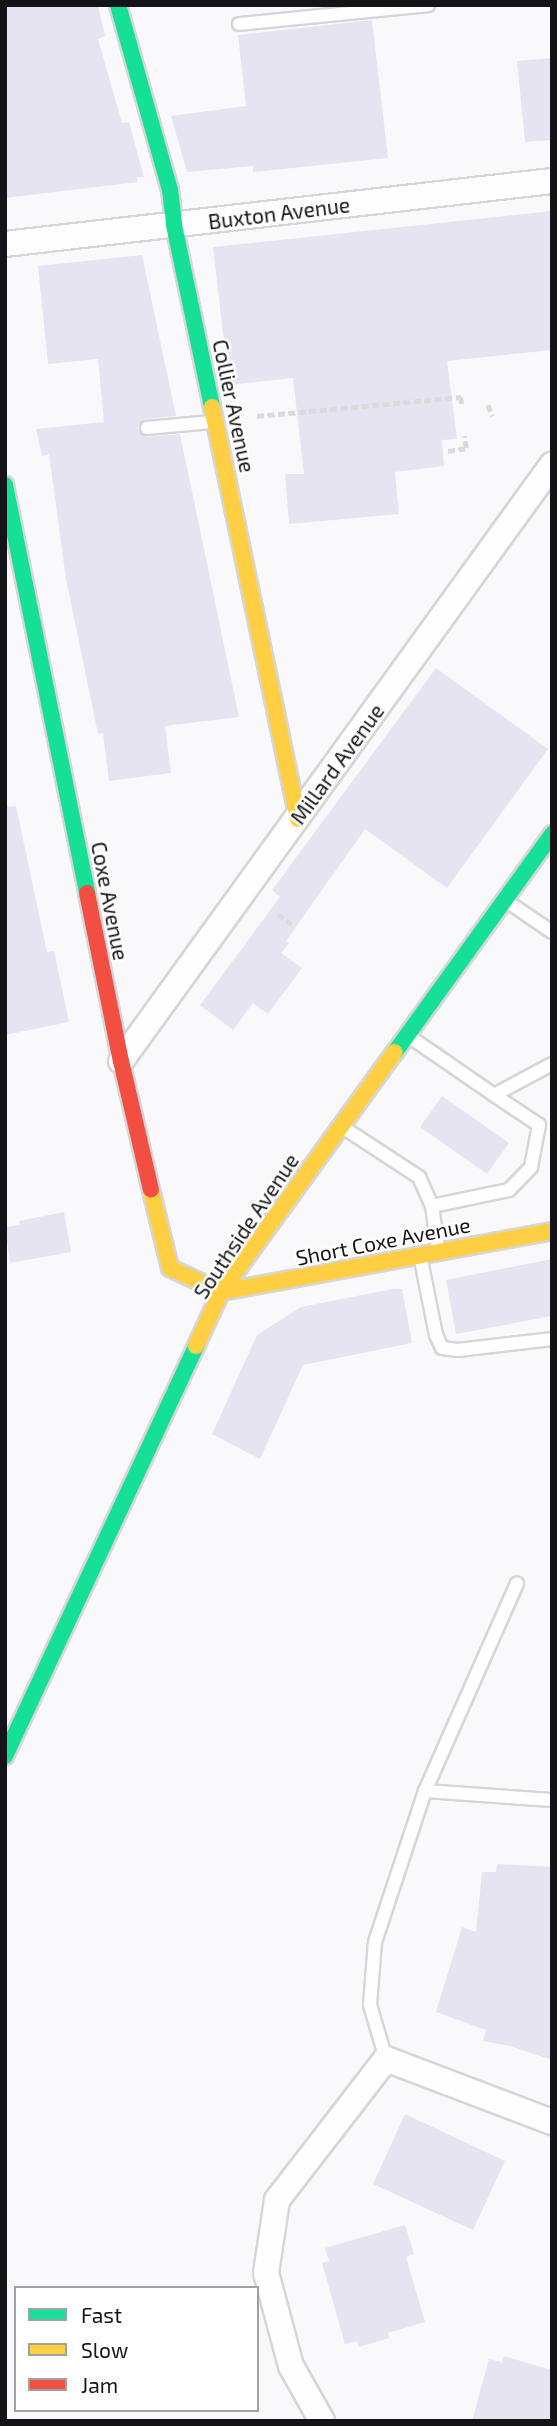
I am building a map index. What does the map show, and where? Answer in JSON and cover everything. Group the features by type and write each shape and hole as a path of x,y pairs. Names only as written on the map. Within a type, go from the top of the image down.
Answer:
{"street":[{"name":"Collier Avenue","path":"118,5 170,190 174,225 298,819"},
{"name":"Buxton Avenue","path":"5,244 552,181"},
{"name":"Millard Avenue","path":"121,1061 552,466"},
{"name":"Coxe Avenue","path":"5,485 121,1061 170,1268 221,1292"},
{"name":"Southside Avenue","path":"5,1756 221,1292 552,834"},
{"name":"Short Coxe Avenue","path":"221,1292 552,1231"},
{"path":"322,2421 291,2366 266,2273 277,2200 386,2059 552,2123"}],"lane":[{"path":"239,24 428,5"},
{"path":"147,428 215,422"},
{"path":"505,899 552,932"},
{"path":"407,1035 539,1125 531,1167 509,1190 432,1206"},
{"path":"494,1095 552,1064"},
{"path":"341,1126 419,1177 432,1206 439,1252"},
{"path":"420,1256 436,1335 442,1348 458,1350 552,1339"},
{"path":"386,2059 370,2005 375,1942 425,1791 517,1583"},
{"path":"425,1791 552,1800"}],"path":[{"path":"257,416 461,397 462,407"},
{"path":"488,405 493,416"},
{"path":"448,451 466,448 464,436"},
{"path":"278,914 292,924"}],"building":[{"path":"5,5 98,5 105,36 98,39 122,123 129,122 144,177 137,177 138,182 5,198"},
{"path":"372,20 388,158 253,172 253,166 187,172 171,116 246,106 238,35"},
{"path":"552,58 552,140 525,142 517,61"},
{"path":"552,211 552,350 447,361 457,439 442,440 444,466 395,472 399,514 289,524 285,474 304,474 293,378 229,385 213,247"},
{"path":"142,255 176,416 146,419 139,424 138,429 147,437 180,434 239,717 165,726 171,773 109,781 103,733 98,734 66,579 49,454 42,456 36,429 104,422 98,359 48,364 38,266"},
{"path":"436,668 548,749 447,888 365,829 286,941 289,943 281,953 302,968 268,1014 253,1003 233,1030 200,1005 280,897 272,890"},
{"path":"16,806 47,952 54,951 69,1022 5,1035 5,807"},
{"path":"442,1096 509,1143 487,1174 420,1127"},
{"path":"64,1212 71,1252 10,1263 5,1227 20,1225 19,1221"},
{"path":"552,1259 552,1316 456,1334 446,1280"},
{"path":"402,1289 412,1343 303,1365 260,1459 212,1434 257,1335 301,1307"},
{"path":"497,1864 552,1867 552,2060 510,2046 483,2041 486,2030 436,2012 462,1927 476,1932 482,1872 496,1872"},
{"path":"405,2114 505,2161 473,2230 373,2184"},
{"path":"405,2225 414,2254 406,2257 425,2322 388,2333 389,2338 359,2347 357,2341 345,2344 322,2263 329,2261 325,2248"},
{"path":"504,2356 552,2370 552,2421 472,2421 489,2359 502,2362"}],"traffic: fast":[{"path":"118,5 170,190 174,225 212,407"},
{"path":"5,485 87,893"},
{"path":"395,1052 552,834"},
{"path":"5,1756 196,1346"}],"traffic: slow":[{"path":"212,407 298,819"},
{"path":"196,1346 221,1292 395,1052"},
{"path":"151,1190 170,1268 221,1292 552,1231"}],"traffic: jam":[{"path":"87,893 121,1061 151,1190"}]}
